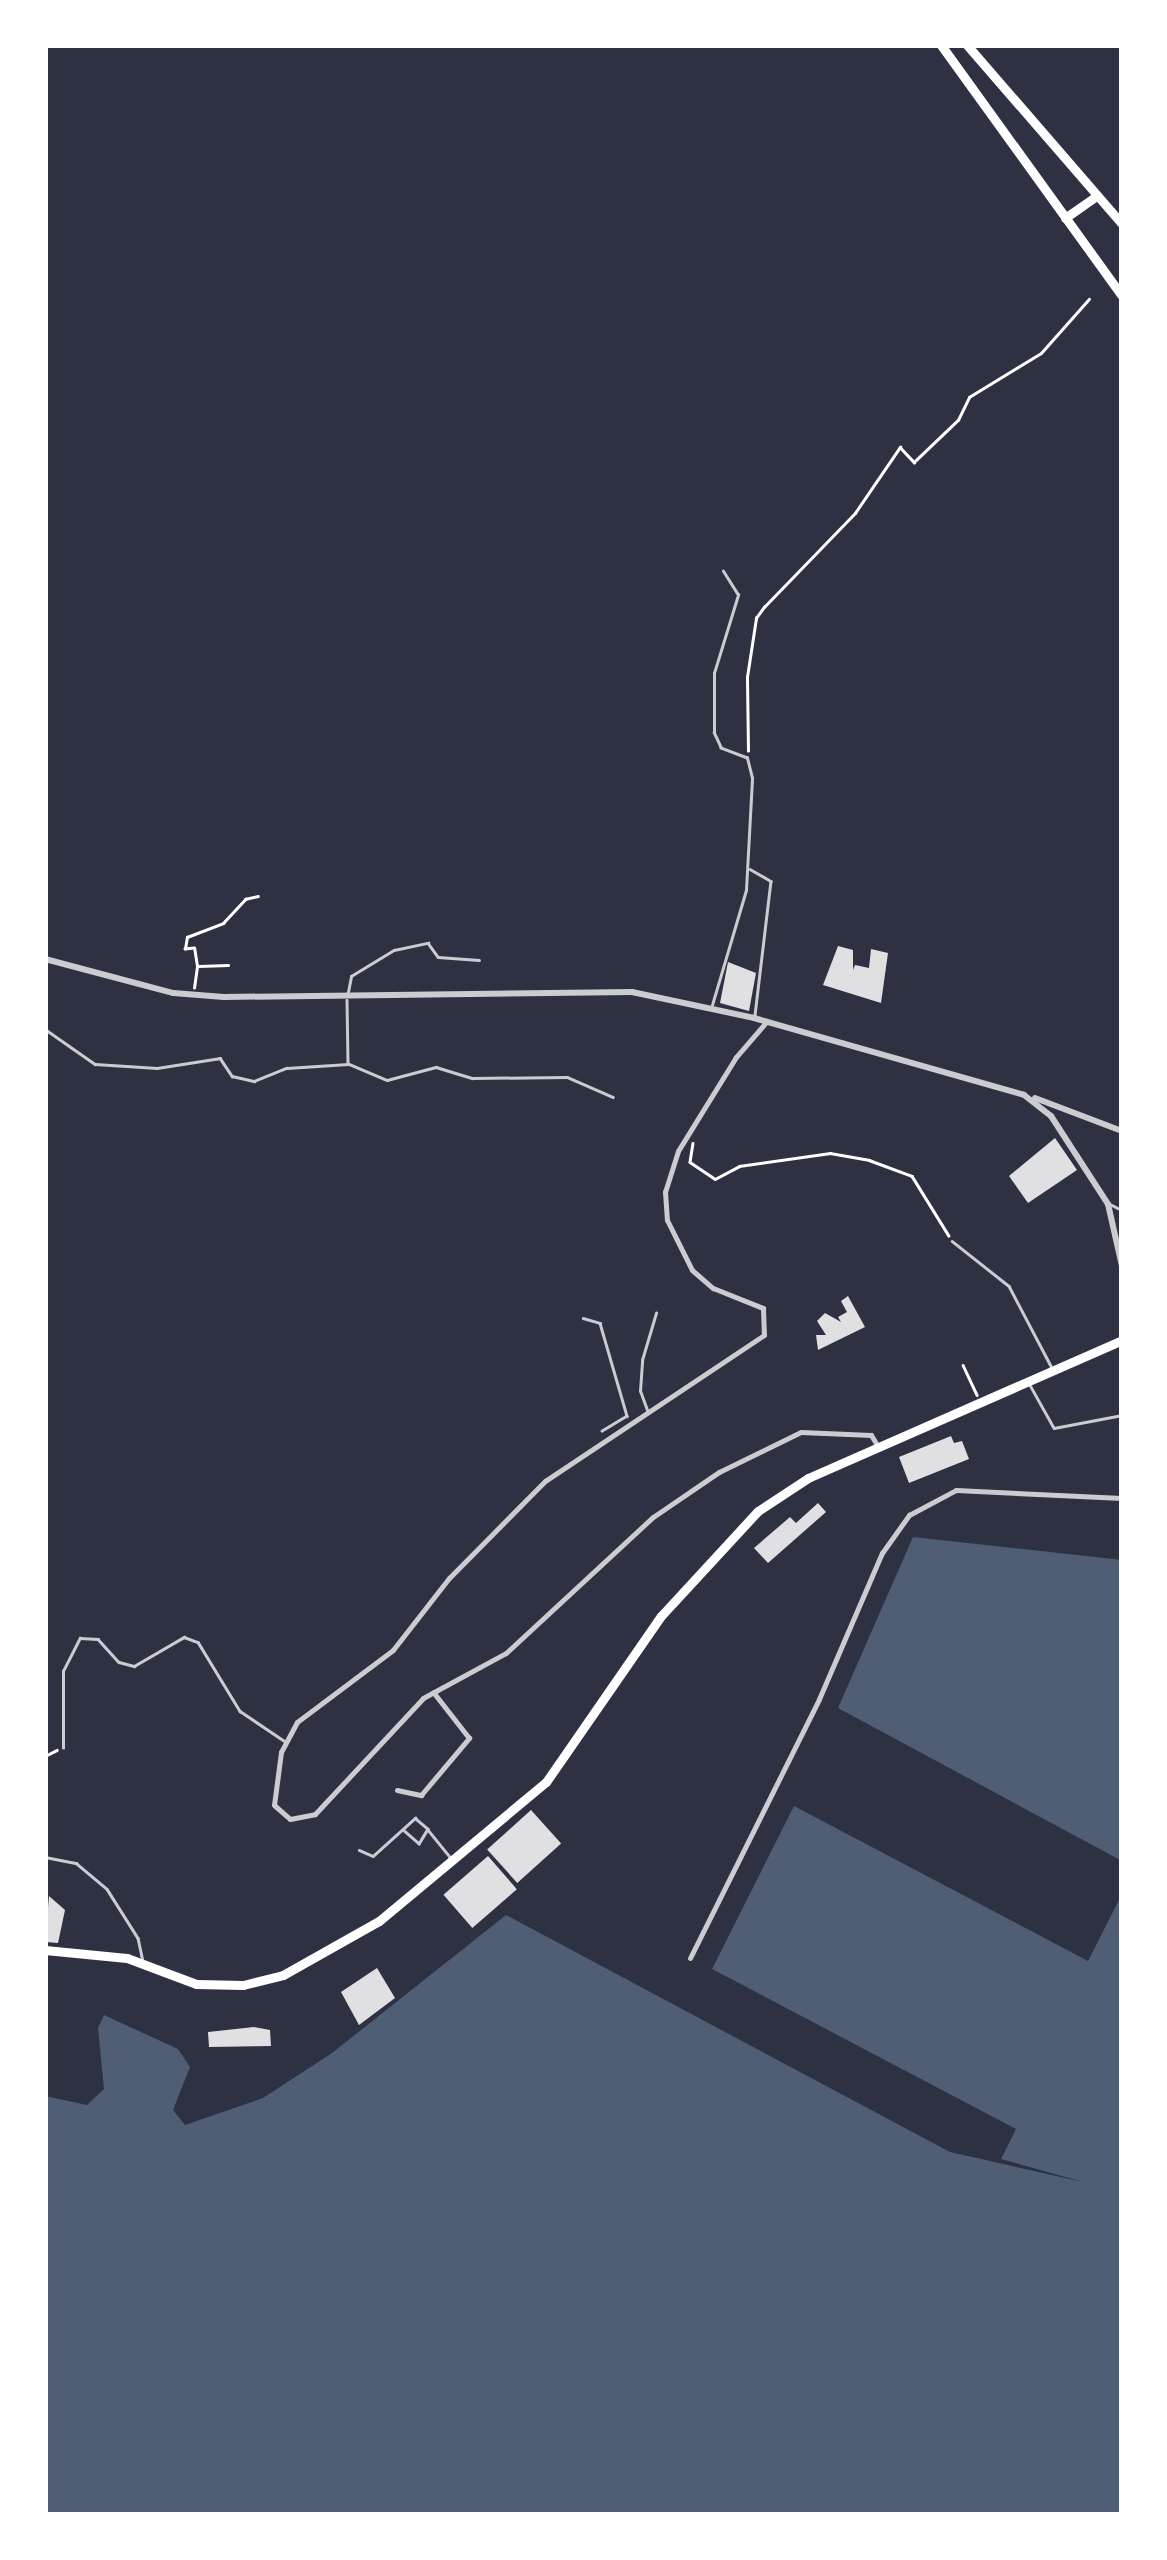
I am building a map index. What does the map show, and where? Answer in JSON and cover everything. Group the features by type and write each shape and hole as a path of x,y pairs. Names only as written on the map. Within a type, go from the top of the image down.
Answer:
{"main road":[{"path":"941,45 1122,296"},
{"path":"967,45 1122,224"},
{"path":"1066,218 1096,196"},
{"path":"45,1950 143,1962 196,1984 264,1982 397,1911 456,1864 546,1782 661,1616 739,1528 792,1487 982,1406 1122,1340"}],"street":[{"path":"45,959 194,995 347,997 632,992 767,1021 1024,1095 1122,1131"},
{"path":"767,1021 689,1134 670,1169 667,1220 692,1270 713,1288 763,1308 766,1321 754,1346 545,1481 449,1578 393,1650 296,1722 271,1788 274,1806 290,1820 304,1819 433,1692 506,1653 654,1517 719,1472 802,1432 871,1435 879,1448"},
{"path":"1024,1095 1060,1129 1108,1204 1122,1266"},
{"path":"1060,1129 1064,1117 1076,1113"},
{"path":"690,1958 819,1699 882,1554 909,1515 956,1490 1122,1498"},
{"path":"397,1790 421,1794 468,1738 433,1692"}],"lane":[{"path":"712,1007 749,868 747,758 721,748 714,733 714,673 738,595 722,571"},
{"path":"749,868 771,881 754,1018"},
{"path":"348,1064 347,997 351,976 394,950 428,943 438,957 479,960"},
{"path":"45,1029 96,1064 157,1068 220,1058 232,1076 254,1081 287,1068 348,1064 387,1080 436,1067 472,1078 567,1078 613,1097"},
{"path":"1108,1204 1122,1210"},
{"path":"952,1241 1010,1286 1054,1372"},
{"path":"648,1411 640,1391 642,1360 656,1313"},
{"path":"582,1318 600,1323 627,1416 602,1430"},
{"path":"1029,1384 1054,1428 1122,1415"},
{"path":"62,1748 63,1672 80,1638 98,1639 119,1662 134,1666 184,1636 198,1642 240,1711 286,1742"},
{"path":"359,1850 373,1856 415,1818 428,1829 418,1844 404,1831"},
{"path":"428,1830 456,1864"},
{"path":"45,1857 76,1863 107,1889 138,1938 143,1962"}],"path":[{"path":"747,758 747,677 756,618 856,512 900,447 914,462 946,434 969,397 1041,353 1089,299"},
{"path":"194,995 197,966 194,948 185,949 187,937 223,923 246,899 258,896"},
{"path":"197,966 228,966"},
{"path":"689,1134 695,1148 690,1162 715,1179 738,1166 830,1153 912,1176 952,1241"},
{"path":"963,1364 982,1406"},
{"path":"45,1756 62,1748"}],"water":[{"path":"913,1537 1122,1560 1122,1861 838,1708"},
{"path":"794,1806 1088,1961 1122,1894 1122,2515 45,2515 45,2096 87,2105 104,2089 98,2028 104,2015 178,2049 190,2067 173,2110 185,2125 263,2098 332,2053 506,1915 950,2152 1083,2182 1001,2159 1016,2129 712,1969"}],"building":[{"path":"838,946 853,950 853,970 855,965 869,968 871,949 888,953 881,1003 823,985"},
{"path":"728,962 756,973 749,1011 720,1003"},
{"path":"1055,1138 1077,1170 1028,1203 1009,1176"},
{"path":"848,1296 865,1327 818,1350 816,1335 826,1335 817,1321 825,1313 841,1322 838,1317 847,1312 841,1301"},
{"path":"951,1436 954,1443 962,1441 969,1459 909,1483 899,1457"},
{"path":"818,1503 826,1512 768,1563 754,1548 790,1517 796,1523"},
{"path":"531,1810 561,1843 517,1883 487,1849"},
{"path":"488,1856 517,1889 472,1928 443,1895"},
{"path":"49,1896 65,1910 58,1943 45,1942"},
{"path":"377,1968 395,1998 359,2025 341,1992"},
{"path":"254,2027 270,2030 271,2046 209,2047 208,2032"}]}
